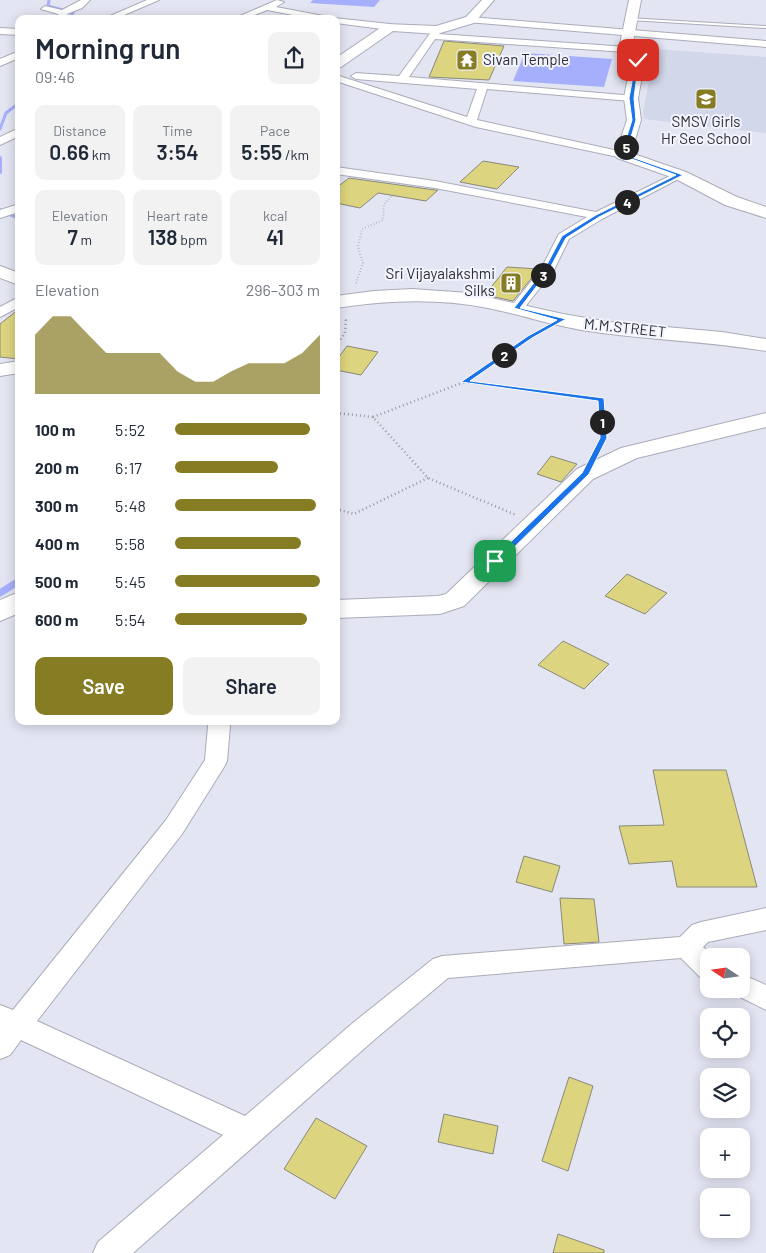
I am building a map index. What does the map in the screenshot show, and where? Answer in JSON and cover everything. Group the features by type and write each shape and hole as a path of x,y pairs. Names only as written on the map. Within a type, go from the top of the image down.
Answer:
{"main road":[{"path":"340,61 390,27 435,33 470,20 488,0"},
{"path":"635,0 627,39 638,60 632,98 634,120 623,155 680,175 731,201 766,213"},
{"path":"0,272 15,277"},
{"name":"M.M.STREET","path":"343,300 374,296 444,297 486,301 597,326 697,335 766,345"},
{"path":"0,370 15,368"},
{"path":"340,609 440,605 455,600 585,474 629,453 766,420"},
{"path":"0,612 15,603"}],"street":[{"path":"66,15 86,0"},
{"path":"117,15 155,0"},
{"path":"248,15 283,0"},
{"path":"268,8 307,15"},
{"path":"45,9 61,15"},
{"path":"470,20 627,39"},
{"path":"340,21 390,27"},
{"path":"0,30 15,32"},
{"path":"402,80 435,33 766,44"},
{"path":"0,63 15,56"},
{"path":"340,76 632,98"},
{"path":"340,77 471,121 623,155"},
{"path":"471,121 483,86"},
{"path":"0,142 15,133"},
{"path":"340,171 501,196 598,216"},
{"path":"516,308 547,270 564,237 598,216 680,175"},
{"path":"0,214 15,209"},
{"path":"0,313 15,304"},
{"path":"218,725 216,761 174,827 69,961 5,1029 248,1132"},
{"path":"109,1253 364,1031 442,967 686,946 701,933 766,919"},
{"path":"686,946 700,960"},
{"path":"750,990 766,998"}],"lane":[{"path":"630,19 766,28"}],"path":[{"path":"340,340 345,333 346,310 343,300 364,263 358,247 362,229 383,220 384,204 407,180"},
{"path":"340,413 373,417 464,382 530,337 563,319"},
{"path":"464,382 601,399 603,438 585,474"},
{"path":"373,417 428,478 535,523"},
{"path":"340,510 354,514 428,478"}],"shaded area":[{"name":"SMSV Girls Hr Sec School","path":"655,49 766,57 766,133 644,119 643,112"}],"water":[{"path":"313,0 380,0 374,7 310,3"},
{"path":"525,53 612,59 604,87 513,81"}],"building":[{"name":"Sivan Temple","path":"444,41 504,46 489,80 429,77"},
{"path":"483,161 519,167 497,189 460,182"},
{"path":"349,178 438,190 426,201 378,193 360,208 340,204 340,185"},
{"name":"Sri Vijayalakshmi Silks","path":"507,267 539,269 513,301 485,295"},
{"path":"15,312 15,359 0,357 0,324"},
{"path":"347,346 378,352 361,375 340,371 340,356"},
{"path":"551,456 577,464 561,482 537,474"},
{"path":"627,574 667,593 645,614 605,596"},
{"path":"563,641 609,664 584,689 538,665"},
{"path":"653,770 726,770 757,887 677,887 672,861 629,864 619,826 664,825"},
{"path":"524,856 560,866 552,892 516,882"},
{"path":"560,898 594,899 599,942 564,944"},
{"path":"569,1077 593,1086 568,1171 542,1161"},
{"path":"444,1114 498,1126 493,1154 438,1142"},
{"path":"316,1118 367,1146 335,1199 284,1169"},
{"path":"558,1234 604,1250 604,1253 553,1253"}],"waterway":[{"path":"49,0 48,6 73,13 72,15"},
{"path":"0,129 6,113 15,106"},
{"path":"0,158 0,172"},
{"path":"0,210 15,216"},
{"path":"0,593 15,584"}],"place":[{"name":"Sivan Temple","path":"467,60"},
{"name":"SMSV Girls Hr Sec School","path":"706,99"},
{"name":"Sri Vijayalakshmi Silks","path":"511,283"}],"route":[{"path":"495,561 585,474 603,438 601,399 464,382 530,337 563,319 516,308 547,270 564,237 598,216 680,175 623,155 634,120 632,98 638,60"}]}
